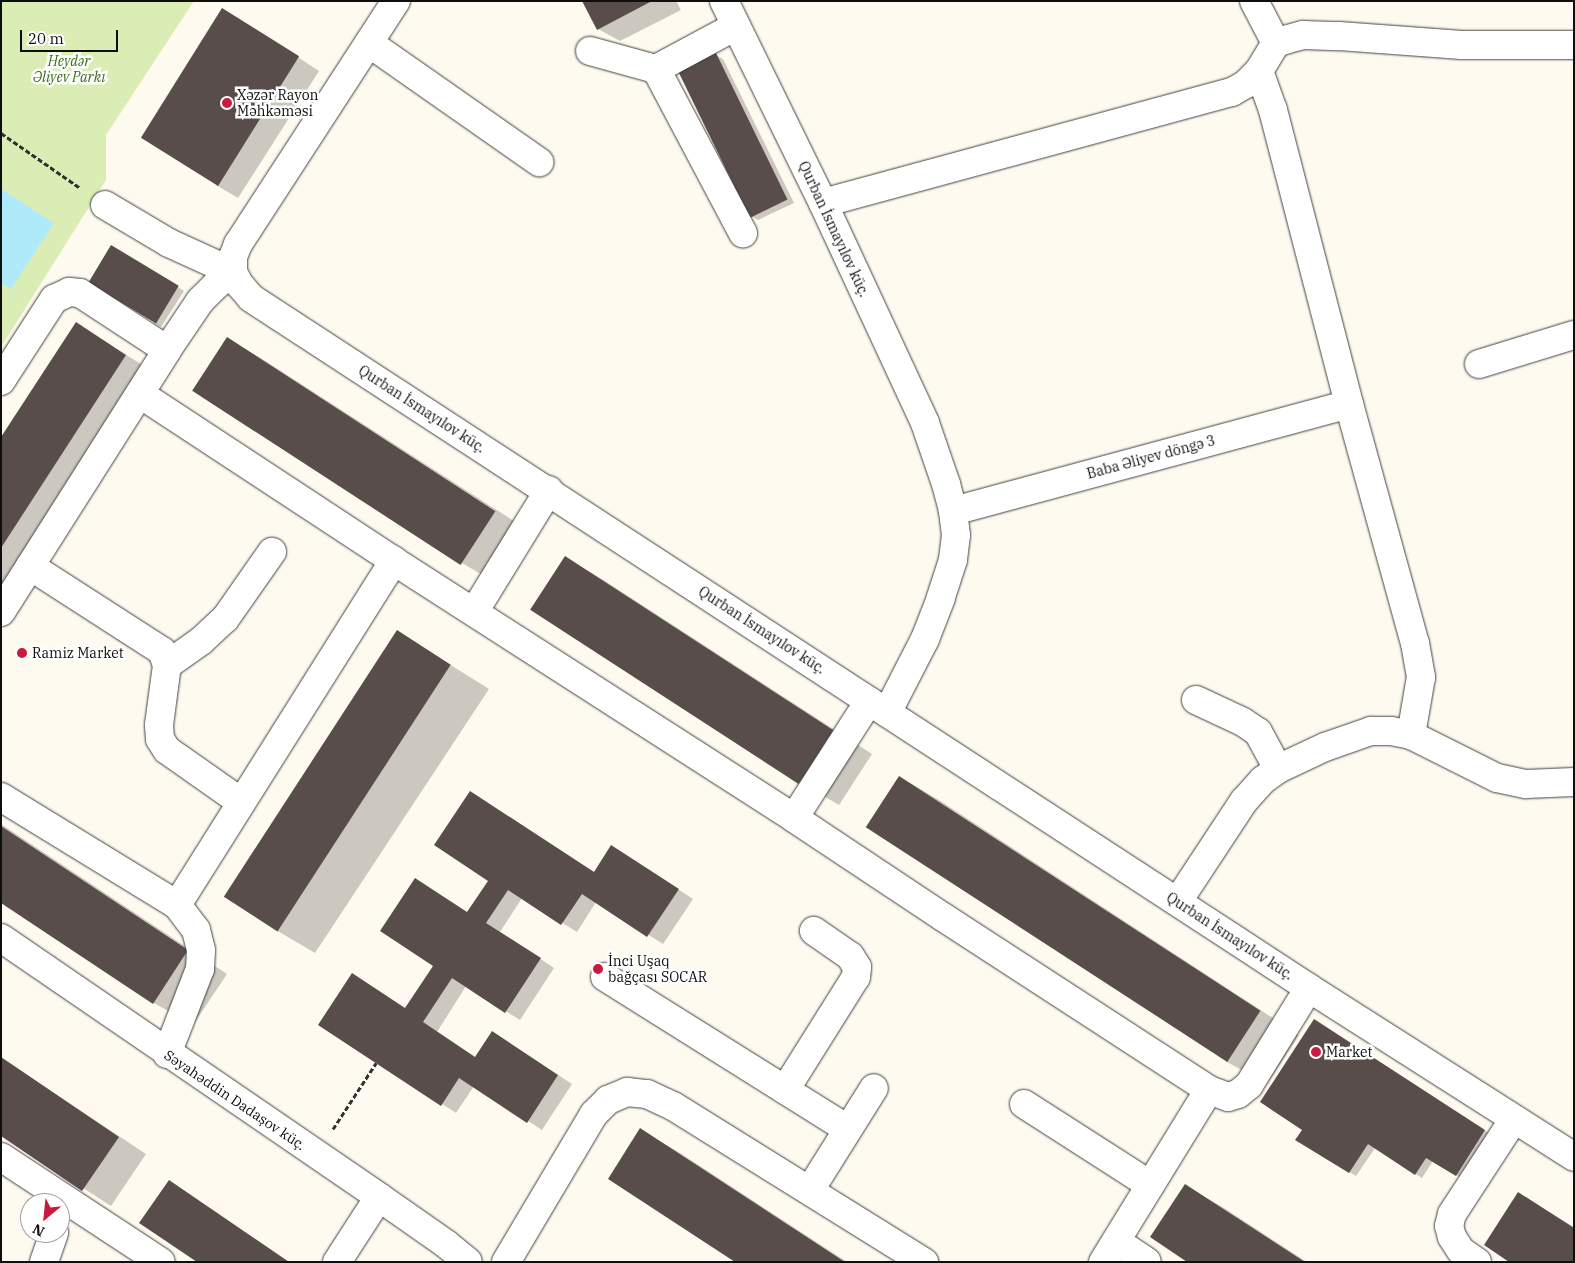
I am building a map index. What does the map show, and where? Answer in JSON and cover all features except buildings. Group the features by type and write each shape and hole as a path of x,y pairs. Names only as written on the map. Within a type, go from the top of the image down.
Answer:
{"street":[{"path":"233,272 233,257 246,228 396,1"},
{"name":"Qurban İsmayılov küç.","path":"724,1 823,203 925,423 953,511 956,536 953,560 941,598 925,639 878,707"},
{"path":"1254,1 1276,43"},
{"path":"590,50 656,68 736,26"},
{"path":"823,203 1232,92 1246,84 1259,71 1276,43 1303,35 1381,38 1462,45 1574,45"},
{"path":"369,43 539,162"},
{"path":"656,68 743,233"},
{"path":"1259,71 1273,110 1349,404 1414,644 1421,677 1412,735"},
{"path":"106,206 176,247 233,272"},
{"path":"1,612 200,301 233,272"},
{"name":"Qurban İsmayılov küç.","path":"233,272 239,284 251,298 269,312 548,490 1309,988 1574,1157"},
{"path":"1,381 54,299 68,292 80,294 167,350"},
{"path":"1479,364 1574,335"},
{"path":"140,394 394,561 794,818 951,923 1209,1090 1228,1097 1238,1094 1249,1085 1309,988"},
{"name":"Baba Əliyev döngə 3","path":"953,511 1349,404"},
{"path":"474,612 548,490"},
{"path":"167,665 201,641 225,619 272,552"},
{"path":"177,905 394,561"},
{"path":"30,566 162,652 167,665 158,725 160,740 167,750 241,802"},
{"path":"1196,700 1243,722 1258,732 1278,769"},
{"path":"794,818 878,707"},
{"path":"1178,901 1244,800 1263,780 1278,769 1325,747 1371,731 1391,731 1412,735 1497,778 1526,784 1574,782"},
{"path":"1,797 177,905 196,930 201,950 200,969 167,1054"},
{"path":"785,1090 856,978 857,967 850,956 814,931"},
{"name":"Səyahəddin Dadaşov küç.","path":"1,938 167,1054 446,1244 468,1262"},
{"path":"605,978 847,1129"},
{"path":"810,1190 874,1088"},
{"path":"1147,1262 1110,1251 1209,1090"},
{"path":"506,1262 594,1114 608,1100 627,1092 647,1094 673,1106 924,1262"},
{"path":"1024,1104 1150,1185"},
{"path":"1478,1262 1461,1251 1452,1237 1449,1226 1452,1214 1514,1119"},
{"path":"1,1157 44,1193"},
{"path":"337,1262 378,1197"},
{"path":"70,1214 161,1262"},
{"path":"44,1262 51,1243"}],"path":[{"path":"1,133 106,206"},
{"path":"316,1154 376,1063"}],"green space":[{"name":"Heydər Əliyev Parkı","path":"1,1 194,1 106,135 106,180 1,347"}],"water":[{"path":"1,189 54,223 11,289 1,283"}],"place":[{"name":"Xəzər Rayon Məhkəməsi","path":"227,103"},
{"name":"Ramiz Market","path":"22,653"},
{"name":"İnci Uşaq bağçası SOCAR","path":"598,969"},
{"name":"Market","path":"1316,1052"}]}
